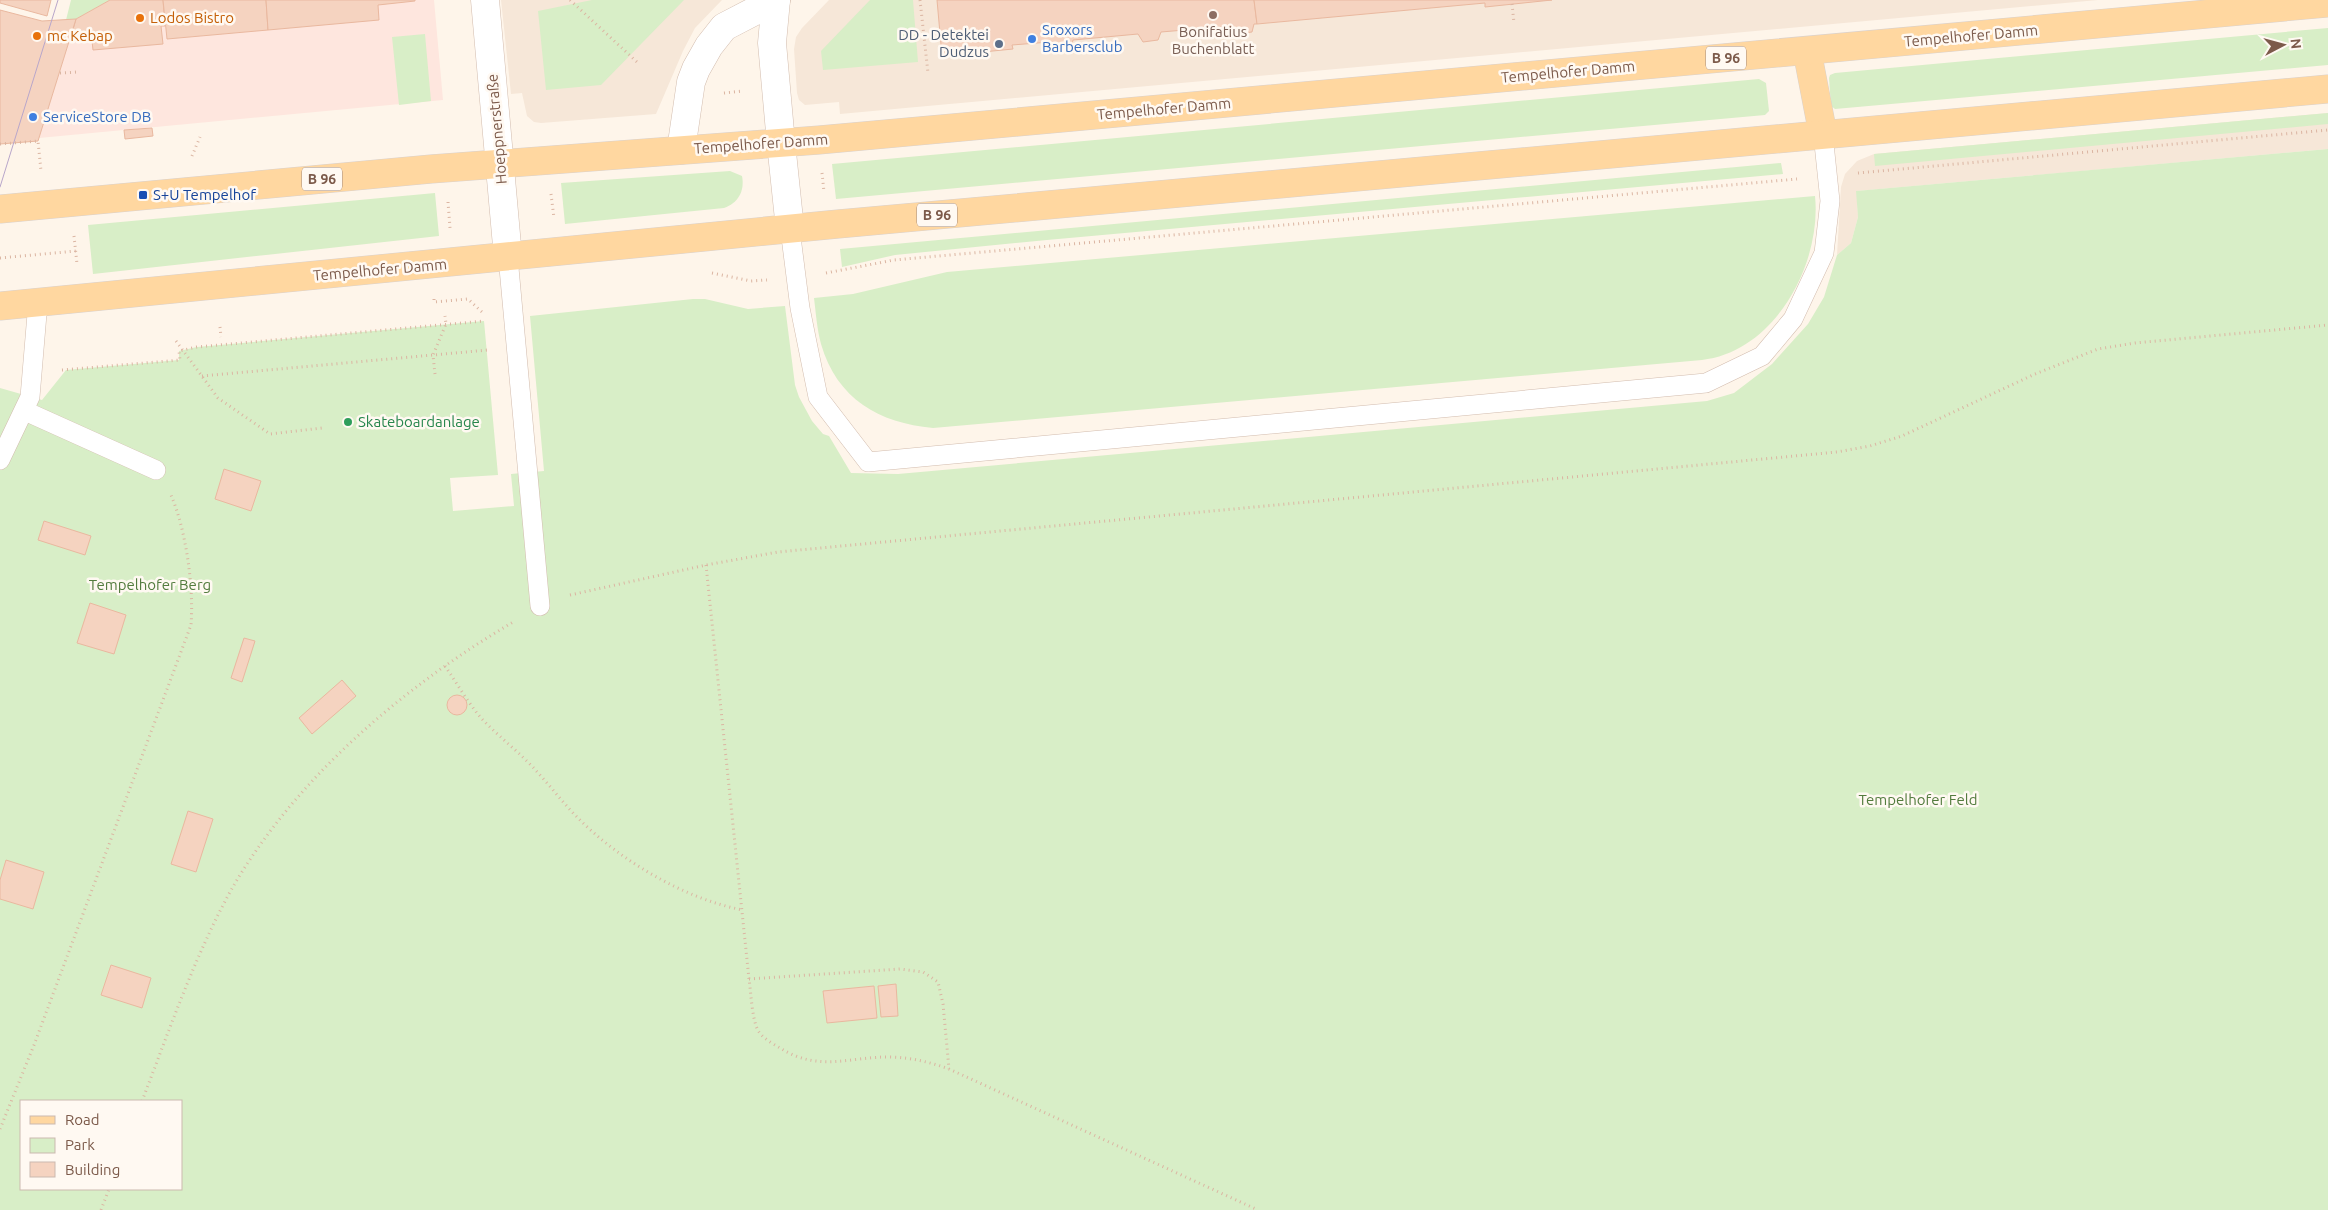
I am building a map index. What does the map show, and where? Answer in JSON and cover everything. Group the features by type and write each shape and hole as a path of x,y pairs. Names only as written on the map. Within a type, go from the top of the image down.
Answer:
{"main road":[{"name":"Tempelhofer Damm","path":"0,209 500,164 781,142 2328,4"},
{"path":"1806,51 1823,134"},
{"name":"Tempelhofer Damm","path":"0,306 790,229 2328,89"}],"street":[{"name":"Hoeppnerstraße","path":"485,0 508,257"},
{"path":"776,0 772,43 790,229"},
{"path":"681,150 691,82 696,68 709,46 724,27 776,0"}],"lane":[{"path":"790,229 800,308 818,397 868,462 1706,383 1762,356 1792,319 1824,254 1830,201 1823,134"},
{"path":"508,257 540,606"},
{"path":"0,460 25,411 30,396 38,302"},
{"path":"25,411 156,470"}],"path":[{"path":"570,0 637,62"},
{"path":"920,0 928,74"},
{"path":"1512,4 1514,23"},
{"path":"60,73 78,72"},
{"path":"717,94 744,91"},
{"path":"831,273 904,259 2328,130"},
{"path":"189,164 200,137"},
{"path":"0,144 38,140 41,180"},
{"path":"821,165 824,200"},
{"path":"551,192 554,226"},
{"path":"448,200 451,235"},
{"path":"74,234 77,267"},
{"path":"0,258 76,251"},
{"path":"703,271 751,281 774,279"},
{"path":"434,296 434,302 468,299 485,314"},
{"path":"435,374 433,355 446,324 445,316"},
{"path":"59,370 180,360 179,351 197,347 484,321 485,328"},
{"path":"142,1100 204,945 231,891 260,847 303,791 358,736 465,650 540,606 582,591 706,564 788,551 1837,452 1870,446 1902,436 2035,374 2098,349 2134,343 2328,325"},
{"path":"220,327 221,337"},
{"path":"176,340 218,398 270,434 322,428"},
{"path":"486,343 488,360"},
{"path":"202,376 516,348"},
{"path":"0,1129 34,1045 191,625 193,601 191,579 177,508 156,470"},
{"path":"706,564 750,979 758,1031 794,1057 824,1063 890,1057 910,1058 949,1069 1258,1210"},
{"path":"445,666 480,717 539,773 577,817 605,842 639,865 697,897 718,905 743,910"},
{"path":"750,979 900,969 923,972 938,982 943,1004 949,1069"},
{"path":"101,1210 109,1190"}],"shaded area":[{"path":"110,0 434,0 443,100 39,138 76,19"},
{"path":"501,0 722,0 695,28 656,114 541,123 534,122 527,116 522,93 511,94"},
{"path":"829,0 2098,0 840,114 839,102 805,105 799,100 797,93 794,49 796,37 802,28"},
{"path":"2328,113 2328,149 1857,191 1858,217 1851,243 1837,255 1841,187 1845,174 1857,161 1874,154"}],"green space":[{"path":"71,0 110,0 76,19 66,20"},
{"path":"592,0 684,0 601,85 546,90 538,11"},
{"path":"870,0 913,0 918,62 823,70 821,51"},
{"path":"2328,28 2328,65 1835,109 1831,106 1829,78 1830,75 1835,73"},
{"path":"425,34 431,101 399,105 392,37"},
{"path":"1759,79 1766,83 1769,111 1765,115 836,199 832,164"},
{"path":"2328,113 2328,124 1875,166 1874,154"},
{"name":"Tempelhofer Feld","path":"2328,149 2328,1210 0,1210 0,388 42,400 66,370 179,360 179,351 197,347 484,321 498,475 450,478 453,511 514,506 511,474 544,471 530,316 693,299 705,299 748,309 785,306 795,385 799,397 812,421 823,434 829,436 851,473 898,474 1707,401 1734,393 1772,364 1808,324 1824,297 1837,255 1851,243 1858,217 1856,191"},
{"path":"1781,163 1783,174 895,255 842,267 840,249"},
{"path":"730,171 742,176 743,181 737,200 724,208 565,224 561,183"},
{"path":"435,193 439,236 93,274 88,225"},
{"path":"1815,196 1815,222 1811,249 1802,275 1788,300 1772,322 1751,340 1728,353 1702,360 933,428 913,425 878,414 863,405 849,393 838,380 828,363 821,344 814,298 853,294 947,272"}],"building":[{"path":"0,0 51,0 47,16 0,3"},
{"path":"110,0 163,0 165,26 161,26 163,44 93,50 91,32 72,33 76,19"},
{"path":"163,0 266,0 268,30 167,39"},
{"path":"266,0 415,1 378,5 379,20 268,30"},
{"path":"937,0 1254,0 1257,24 1254,24 1252,32 1236,34 1232,26 1161,32 1158,40 1143,42 1138,34 1073,40 1071,48 1055,50 1050,42 1012,45 1013,49 942,56"},
{"path":"1254,0 1552,0 1485,7 1485,3 1257,24"},
{"path":"0,10 42,21 76,19 38,141 0,144"},
{"path":"152,128 153,136 125,139 124,130"},
{"path":"224,469 261,481 251,511 215,499"},
{"path":"44,521 91,536 85,555 38,540"},
{"path":"90,603 126,615 114,654 77,643"},
{"path":"244,638 255,641 242,682 231,678"},
{"path":"342,680 356,696 312,734 299,718"},
{"path":"457,695 464,698 467,705 464,712 457,715 450,712 447,705 450,698"},
{"path":"188,811 213,819 196,872 171,864"},
{"path":"6,860 44,872 33,909 0,899 0,880"},
{"path":"111,965 151,978 142,1008 101,995"},
{"path":"896,984 898,1016 881,1017 878,986"},
{"path":"874,986 877,1018 827,1023 823,991"}],"tram line":[{"path":"0,187 58,0"}],"place":[{"name":"Bonifatius Buchenblatt","path":"1213,15"},
{"name":"Lodos Bistro","path":"140,18"},
{"name":"mc Kebap","path":"37,36"},
{"name":"Sroxors Barbersclub","path":"1032,39"},
{"name":"DD - Detektei Dudzus","path":"999,44"},
{"name":"ServiceStore DB","path":"33,117"},
{"name":"S+U Tempelhof","path":"143,195"},
{"name":"Skateboardanlage","path":"348,422"}],"park label":[{"name":"Tempelhofer Berg","path":"150,585"}]}
